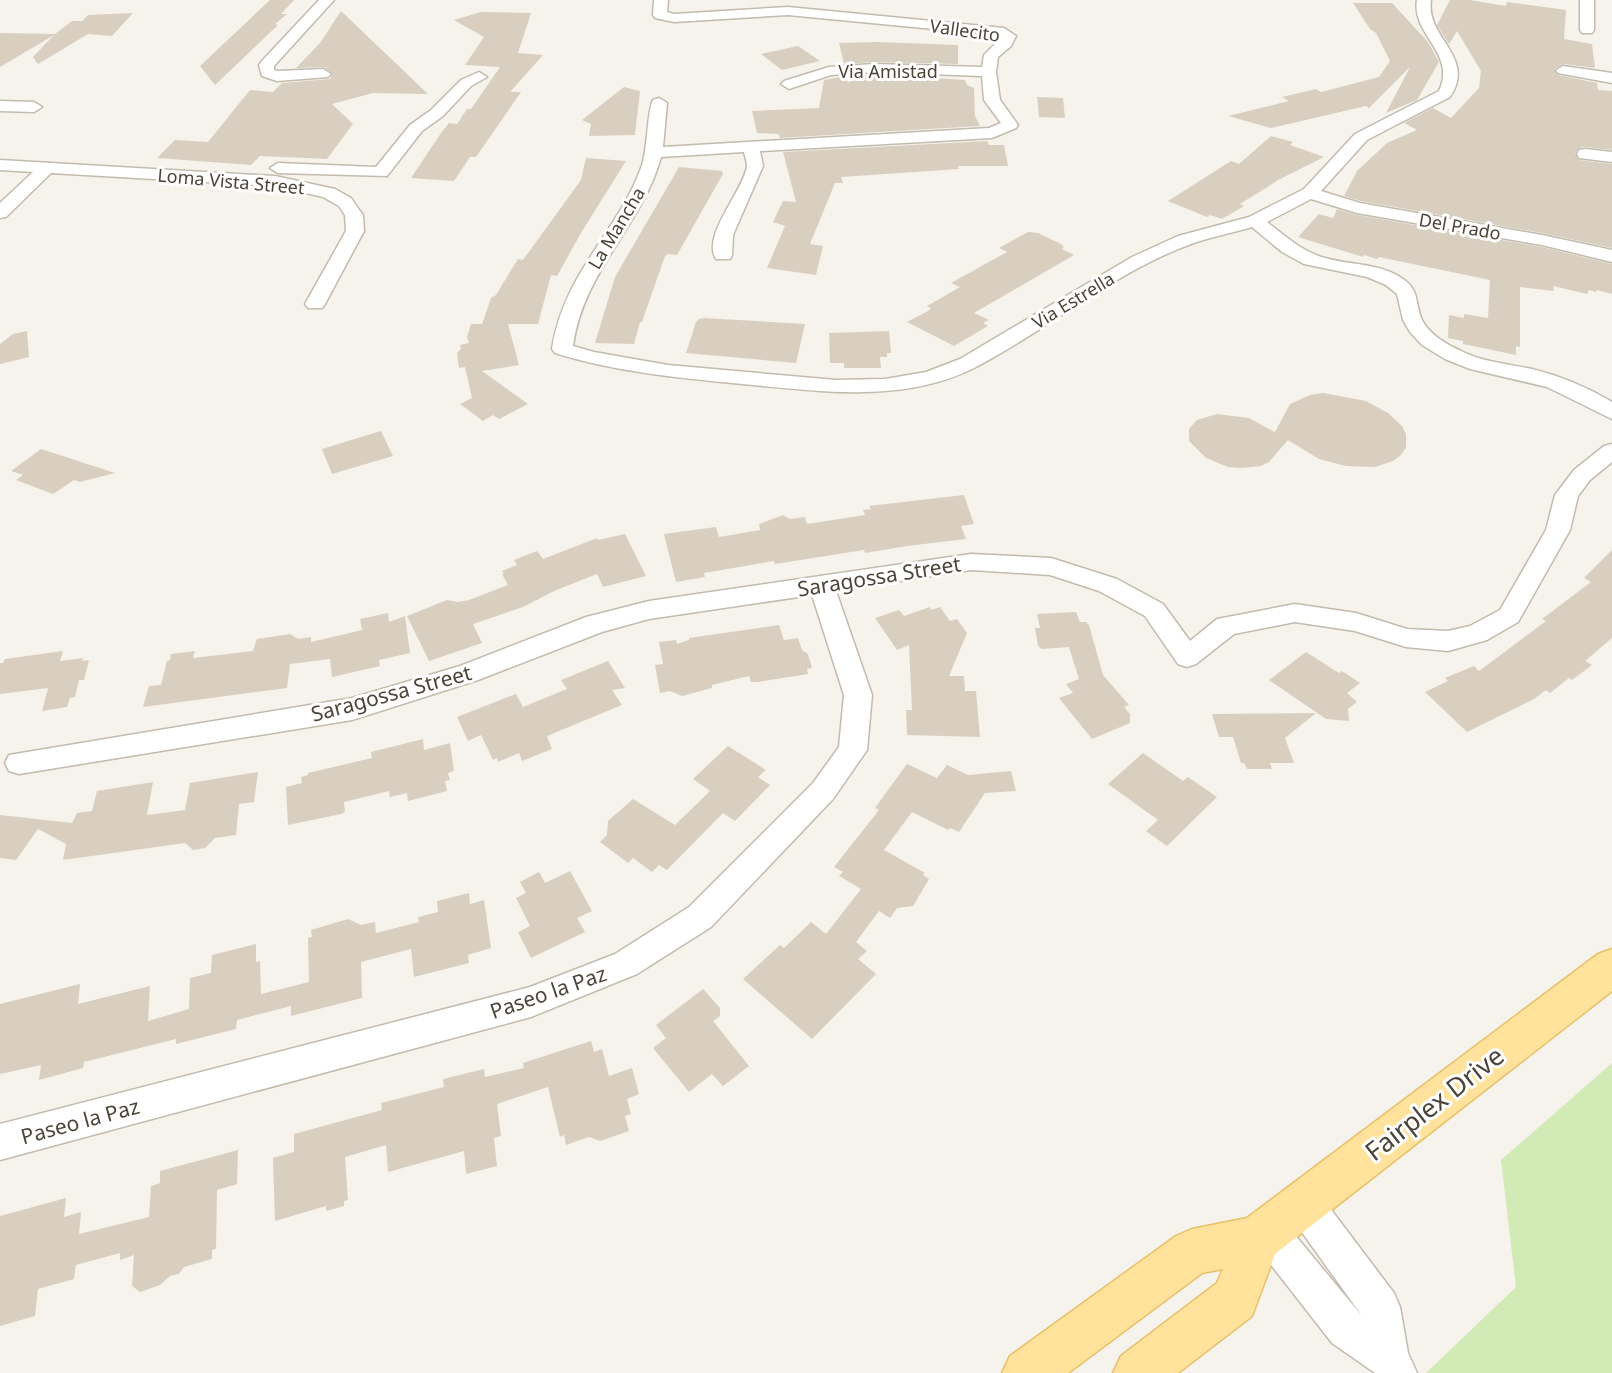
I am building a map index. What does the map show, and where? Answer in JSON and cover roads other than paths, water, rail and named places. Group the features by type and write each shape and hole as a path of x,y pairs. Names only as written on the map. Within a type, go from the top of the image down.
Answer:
{"main road":[{"name":"Fairplex Drive","path":"1027,1373 1192,1252 1262,1235 1612,967"},
{"path":"1138,1373 1235,1299 1262,1235"}],"street":[{"path":"323,74 277,76 267,73 266,65 327,0"},
{"name":"Vallecito","path":"655,152 992,133 1010,125 993,100 989,72 992,55 1006,43 1009,36 999,31 788,11 674,18 660,15 661,0"},
{"path":"1587,0 1587,30"},
{"name":"Via Estrella","path":"562,349 591,358 668,371 836,386 885,385 931,378 967,363 1139,261 1184,240 1255,221 1310,193 1361,137 1445,94 1452,79 1451,66 1417,3"},
{"name":"Via Amistad","path":"789,84 829,71 840,70 874,68 989,72"},
{"path":"1563,70 1612,78"},
{"path":"255,180 264,170 278,168 381,172 416,128 437,113 466,83 479,77"},
{"name":"La Mancha","path":"562,349 562,334 583,281 646,177 655,152 659,103"},
{"path":"1,107 34,107"},
{"path":"723,255 724,235 755,166 750,147"},
{"path":"1585,154 1612,157"},
{"name":"Loma Vista Street","path":"0,165 255,180 304,186 329,193 345,202 354,215 355,231 315,304"},
{"path":"0,213 47,168"},
{"name":"Del Prado","path":"1310,193 1357,208 1542,240 1612,256"},
{"path":"1255,221 1294,252 1311,260 1389,279 1402,288 1410,300 1410,314 1417,328 1456,358 1484,367 1534,376 1560,385 1598,402 1612,412"},
{"name":"Saragossa Street","path":"19,763 352,709 469,673 595,624 649,610 971,561 1051,567 1108,585 1154,610 1187,657 1226,626 1295,613 1356,622 1406,638 1448,641 1478,633 1509,616 1558,530 1568,495 1582,475 1612,452"},
{"name":"Paseo la Paz","path":"0,1142 531,1002 626,964 700,917 823,791 853,750 858,695 821,585"},
{"path":"1304,1204 1380,1307 1393,1365"},
{"path":"1262,1235 1346,1329 1393,1365"}]}
